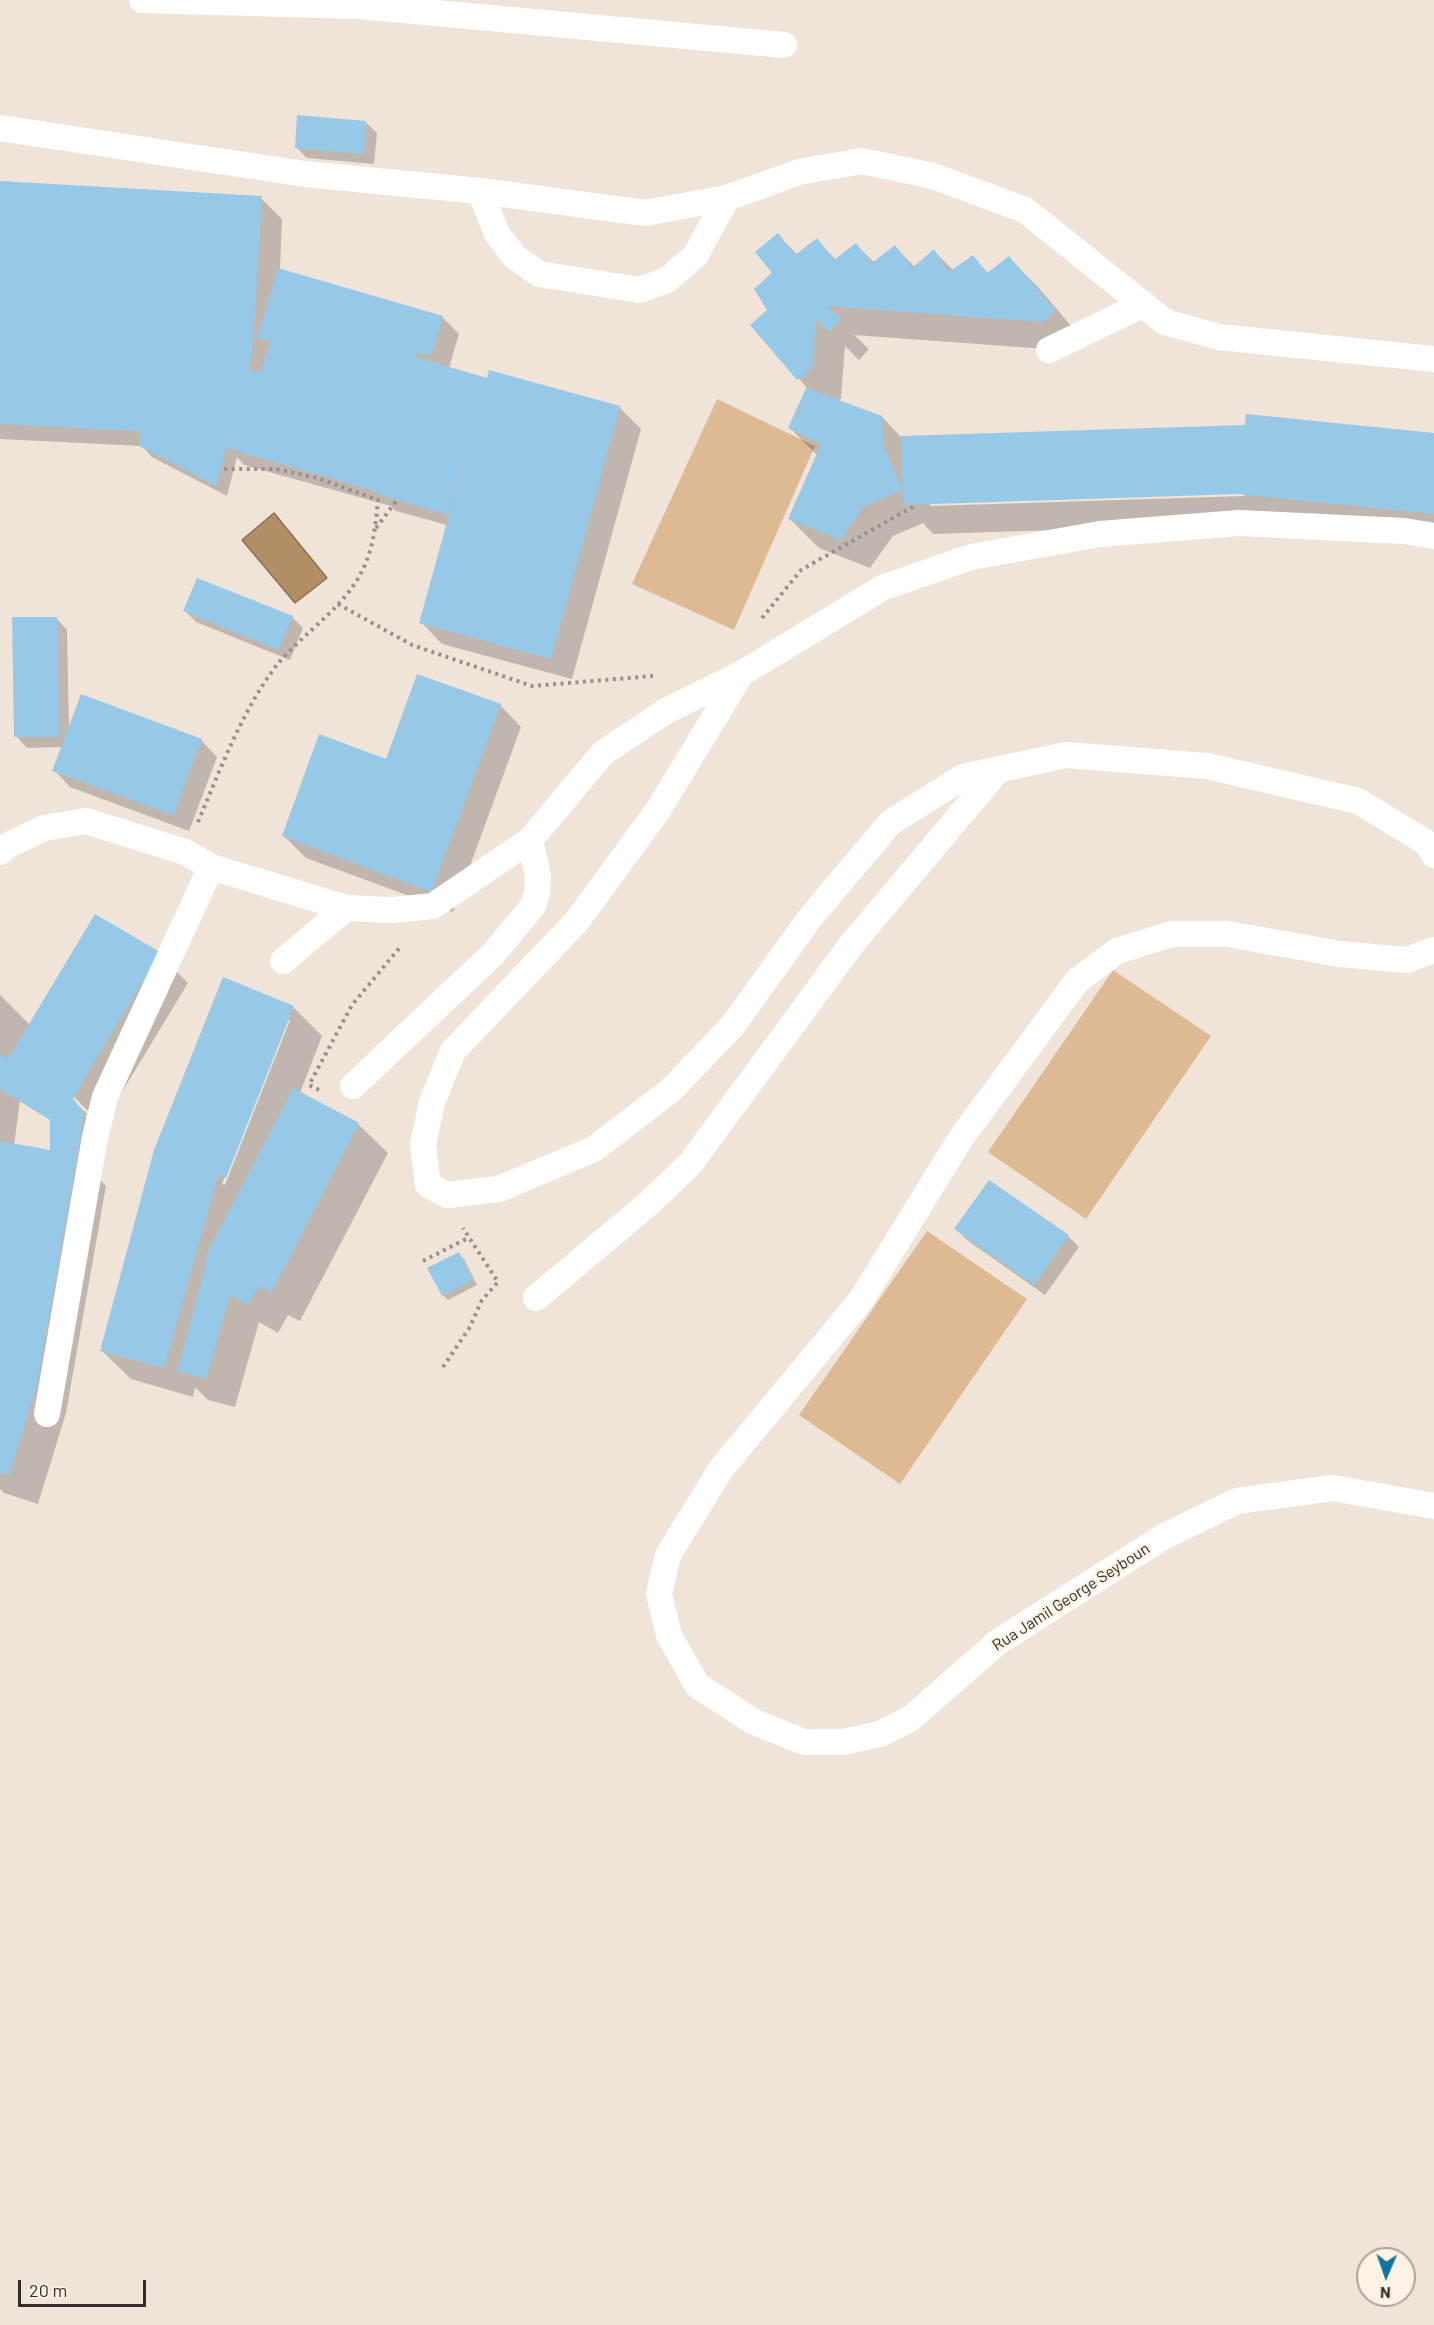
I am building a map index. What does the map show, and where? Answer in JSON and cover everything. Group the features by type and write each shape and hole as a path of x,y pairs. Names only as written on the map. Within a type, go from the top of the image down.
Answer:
{"lane":[{"path":"142,0 360,6 784,45"},
{"path":"0,128 306,174 480,191 645,213 727,198 799,172 862,161 933,176 1025,210 1165,322 1219,338 1434,359"},
{"path":"480,191 497,234 515,257 539,274 640,290 667,280 695,256 727,198"},
{"path":"1049,350 1144,304"},
{"path":"0,852 5,847 44,828 86,821 185,852 211,867 346,908 393,910 434,906 530,840 603,753 666,711 741,674 882,588 972,557 1100,534 1239,523 1404,531 1434,536"},
{"path":"741,674 658,810 577,921 453,1051 432,1102 423,1144 428,1185 447,1195 499,1189 594,1149 671,1090 733,1025 810,918 890,822 963,777 1066,755 1207,766 1358,801 1427,843 1434,855"},
{"path":"536,1298 648,1204 690,1164 851,945 999,769"},
{"path":"353,1086 493,954 533,906 537,893 538,876 530,840"},
{"path":"47,1414 105,1097 211,867"},
{"path":"283,961 346,908"},
{"name":"Rua Jamil George Seyboun","path":"1434,950 1407,960 1339,954 1228,933 1172,934 1117,951 1077,981 968,1129 861,1300 722,1469 668,1555 659,1594 669,1635 697,1685 754,1722 804,1742 843,1742 880,1734 910,1719 998,1642 1163,1538 1237,1501 1332,1488 1434,1506"}],"path":[{"path":"185,852 245,714 277,665 338,604 362,572 375,529 378,500 318,478 276,469 220,469"},
{"path":"375,529 397,500"},
{"path":"757,625 801,570 916,505"},
{"path":"338,604 412,645 532,686 658,676"},
{"path":"352,1005 434,906"},
{"path":"443,1367 470,1327 482,1300 498,1282 468,1238 447,1195"},
{"path":"423,1261 468,1238"}],"shaded area":[{"path":"717,399 815,446 734,630 632,584"},
{"path":"274,513 327,578 295,603 242,540"},
{"path":"1113,970 1211,1036 1086,1219 988,1152"},
{"path":"927,1231 1027,1299 900,1484 799,1415"}],"building":[{"path":"297,115 366,121 364,154 295,148"},
{"path":"0,181 262,196 253,342 249,370 260,373 271,340 257,339 278,268 443,316 431,356 417,352 415,357 487,378 489,370 620,406 551,659 419,623 472,432 448,515 226,448 216,486 139,446 140,431 0,424"},
{"path":"778,233 795,255 817,238 834,260 856,243 872,263 895,245 912,268 934,249 949,272 973,255 987,273 1009,256 1055,310 1043,322 827,306 841,319 829,332 816,319 812,369 797,380 750,325 767,310 754,289 772,273 755,252"},
{"path":"806,388 882,416 883,445 902,490 863,507 841,540 788,519 821,444 788,428"},
{"path":"1246,414 1434,433 1434,514 1238,494 903,505 901,436 1245,425"},
{"path":"197,578 293,616 278,650 183,611"},
{"path":"12,617 57,617 59,737 14,737"},
{"path":"417,674 501,704 431,892 282,836 319,734 386,759"},
{"path":"81,694 202,739 173,815 52,771"},
{"path":"95,914 160,952 73,1098 84,1114 77,1156 37,1384 9,1475 0,1473 0,1141 50,1150 50,1120 0,1089 0,1054 8,1059"},
{"path":"223,977 294,1006 226,1178 218,1175 164,1368 100,1351 154,1150"},
{"path":"293,1088 359,1123 271,1293 259,1286 248,1305 230,1295 206,1379 177,1371 207,1260 204,1259"},
{"path":"989,1180 1069,1235 1034,1285 954,1229"},
{"path":"459,1252 473,1280 442,1296 427,1268"}]}
